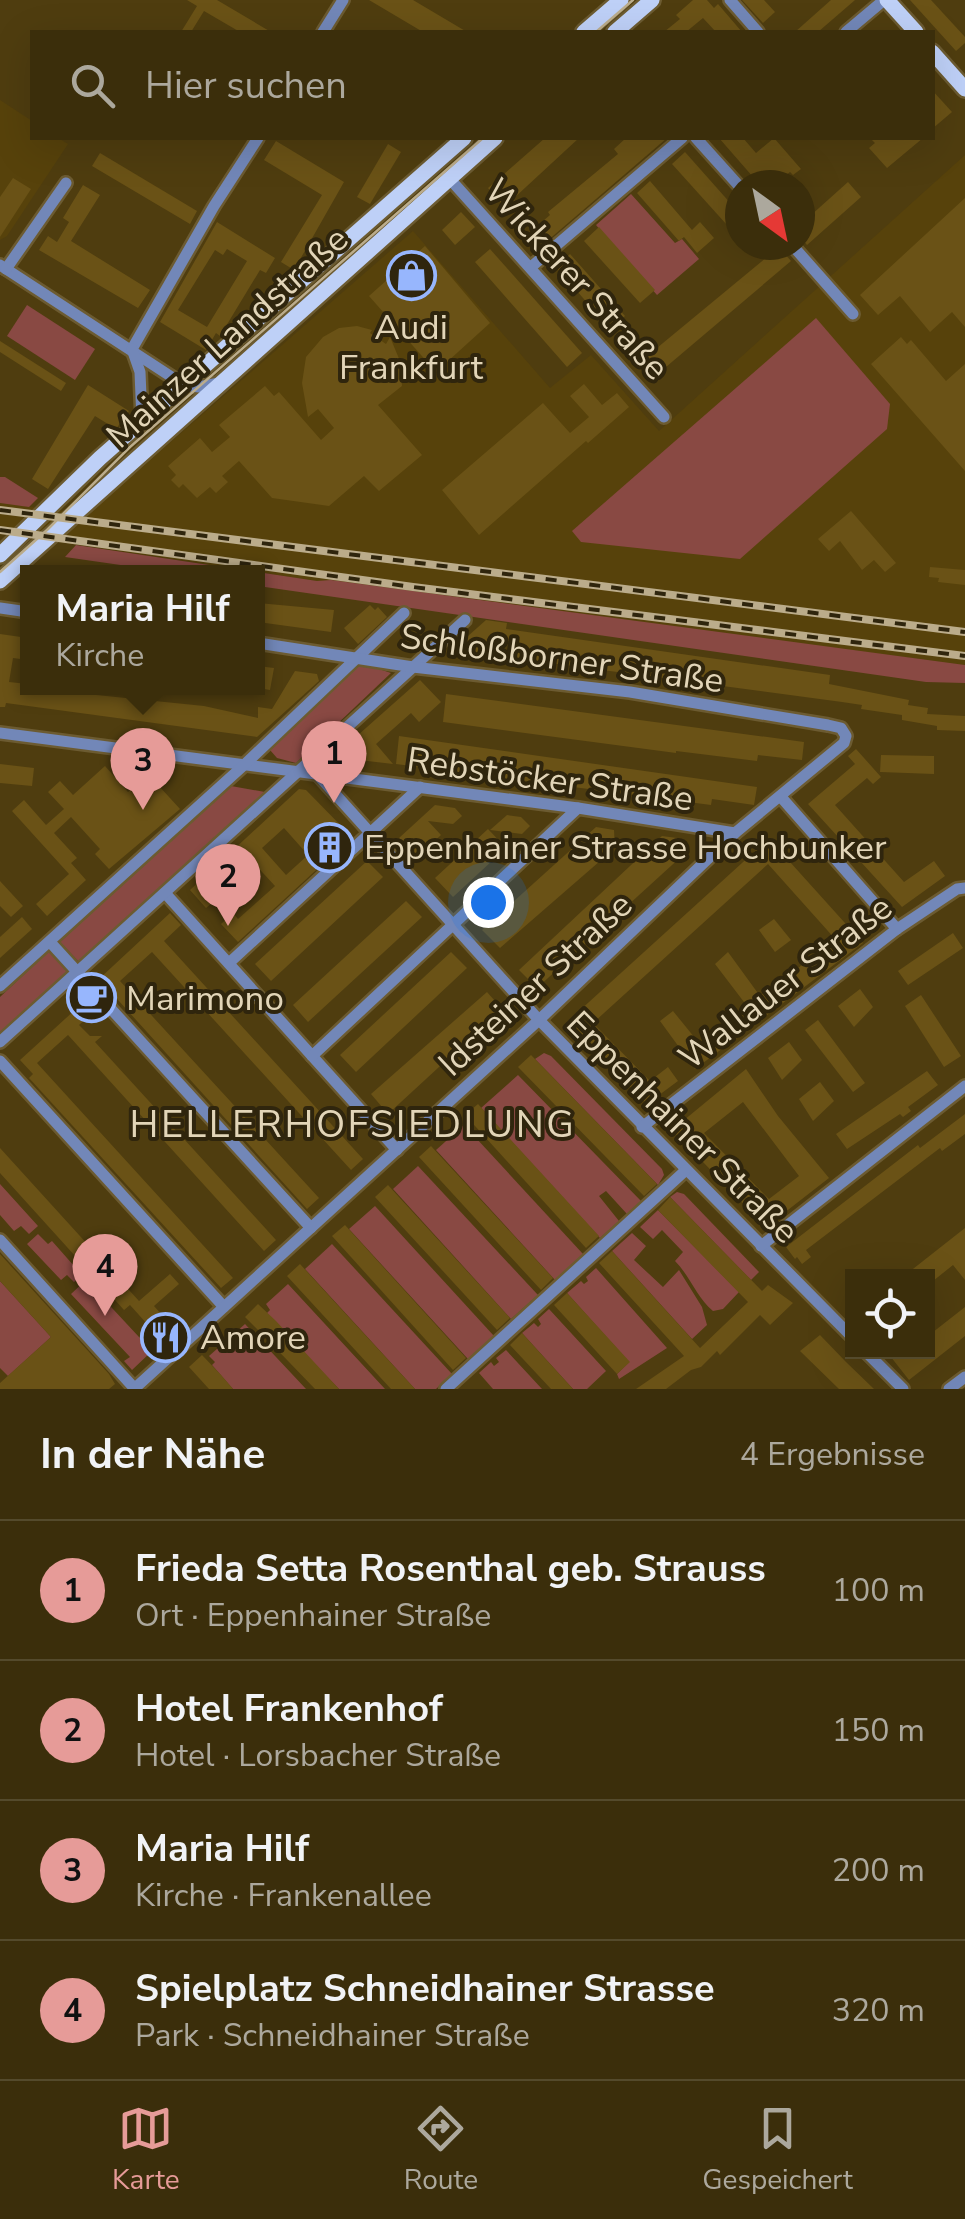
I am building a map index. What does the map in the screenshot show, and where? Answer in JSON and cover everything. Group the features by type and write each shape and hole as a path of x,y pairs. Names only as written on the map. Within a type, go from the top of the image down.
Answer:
{"main road":[{"path":"586,30 621,0"},
{"path":"616,30 652,0"},
{"path":"885,0 906,29"},
{"path":"935,55 965,89"},
{"name":"Mainzer Landstraße","path":"0,556 142,421 462,140"},
{"name":"Mainzer Landstraße","path":"0,581 493,140"}],"street":[{"path":"324,30 343,0"},
{"path":"730,0 756,30"},
{"path":"848,30 885,0"},
{"path":"142,421 140,372 132,350 214,206 257,140"},
{"path":"531,268 680,140"},
{"path":"698,140 725,170"},
{"name":"Wickerer Straße","path":"449,178 664,417"},
{"path":"66,183 3,266 184,384 199,387 224,382"},
{"path":"805,260 853,314"},
{"path":"184,384 187,415"},
{"path":"0,986 404,614"},
{"path":"0,1042 465,620"},
{"name":"Schloßborner Straße","path":"265,644 413,667 630,692 828,725 841,728 846,736 844,743"},
{"name":"Rebstöcker Straße","path":"0,733 578,808 735,834"},
{"name":"Idsteiner Straße","path":"134,1389 539,1020 735,834 844,743"},
{"name":"Eppenhainer Straße","path":"318,774 539,1020 845,1330"},
{"path":"228,963 420,787"},
{"path":"781,796 897,929"},
{"path":"312,1056 578,808"},
{"name":"Wallauer Straße","path":"642,1127 897,929 957,888 965,888"},
{"path":"165,893 397,1150"},
{"path":"50,942 311,1228"},
{"path":"0,1060 224,1307"},
{"path":"761,1246 965,1086"},
{"path":"446,1389 686,1170"},
{"path":"0,1240 134,1389"},
{"path":"873,1359 904,1389"},
{"path":"950,1389 965,1377"}],"shaded area":[{"path":"0,100 30,120 30,140 61,140 68,144 7,236 0,240"},
{"path":"965,155 965,665 317,581 265,573 265,565 211,565 0,533 0,503 88,514 413,231 550,388 591,355 659,431"},
{"path":"631,194 675,243 682,239 699,259 657,295 596,225"},
{"path":"27,305 95,349 75,380 7,336"},
{"path":"816,318 890,404 887,429 740,559 581,542 572,531"},
{"path":"0,477 38,498 29,507 0,503"},
{"path":"76,545 210,565 120,565 65,557"},
{"path":"265,573 965,665 965,683 926,682 265,587"},
{"path":"361,663 391,673 296,763 277,758 270,750"},
{"path":"231,786 265,792 79,962 60,942"},
{"path":"49,951 69,973 0,1035 0,997"},
{"path":"544,1053 662,1169 664,1175 658,1185 535,1059"},
{"path":"518,1075 641,1201 627,1214 606,1191 599,1196 619,1221 600,1238 481,1108"},
{"path":"464,1125 583,1254 555,1280 436,1150"},
{"path":"418,1166 538,1295 511,1319 393,1189"},
{"path":"0,1184 38,1226 29,1234 21,1226 14,1231 0,1215"},
{"path":"677,1192 684,1194 759,1272 751,1280 670,1197"},
{"path":"375,1206 494,1336 468,1359 349,1229"},
{"path":"658,1210 739,1292 723,1309 713,1311 702,1300 675,1261 683,1252 662,1230 653,1239 640,1227"},
{"path":"632,1233 646,1246 634,1260 663,1287 679,1270 702,1307 707,1325 692,1339 612,1251"},
{"path":"38,1234 48,1244 52,1241 82,1275 74,1282 67,1275 61,1280 27,1244"},
{"path":"332,1244 452,1374 436,1389 415,1389 305,1269"},
{"path":"596,1268 667,1348 619,1379 617,1374 629,1362 567,1293 581,1281 588,1281 586,1277"},
{"path":"86,1280 152,1351 132,1370 124,1361 130,1357 71,1294"},
{"path":"0,1281 51,1337 8,1376 0,1368"},
{"path":"288,1284 385,1389 339,1389 266,1314 270,1310 266,1304"},
{"path":"549,1309 606,1371 587,1389 573,1389 522,1333 534,1323 538,1327 538,1319"},
{"path":"245,1324 306,1389 233,1389 209,1356"},
{"path":"506,1350 542,1389 493,1389 479,1373 491,1362 494,1366 499,1362 496,1358"}],"building":[{"path":"187,0 217,0 268,30 237,30 204,11 192,30 182,30 197,6"},
{"path":"369,0 413,0 464,30 420,30"},
{"path":"693,0 707,0 714,8 718,4 740,30 714,30 703,18 688,30 666,30 680,19 676,15"},
{"path":"742,0 764,0 775,12 763,23"},
{"path":"831,0 855,0 820,30 797,30"},
{"path":"910,0 931,0 965,37 965,43 956,51"},
{"path":"935,93 952,112 935,126"},
{"path":"543,140 577,140 513,199 516,202 507,210 488,188"},
{"path":"624,140 665,140 539,248 527,235 550,215 548,212 618,154 614,149"},
{"path":"721,140 745,140 756,153 776,140 801,169 747,170"},
{"path":"872,140 921,140 887,168 869,148 875,143"},
{"path":"276,141 344,182 294,270 281,262 322,195 264,160"},
{"path":"388,144 401,152 370,204 357,197"},
{"path":"685,152 725,197 725,223 672,164"},
{"path":"100,153 197,211 190,224 92,166"},
{"path":"13,178 31,189 0,237 0,197"},
{"path":"650,181 692,230 700,222 714,238 697,253 684,237 679,241 637,193"},
{"path":"848,182 861,197 815,238 815,212"},
{"path":"83,185 100,195 71,241 150,290 138,308 39,250 48,236 57,242 69,222 63,218"},
{"path":"965,198 965,327 952,312 930,332 900,296 878,315 860,295"},
{"path":"461,212 475,227 455,245 442,230"},
{"path":"217,222 275,258 266,273 260,270 220,336 216,333 206,350 160,322","holes":["227,249 247,261 207,327 178,310 215,250 223,255"]},
{"path":"599,227 655,290 640,303 584,241"},
{"path":"425,246 490,323 436,372 369,296"},
{"path":"490,249 582,353 567,367 475,262"},
{"path":"570,254 625,316 610,329 556,267"},
{"path":"763,260 791,261 653,378 640,362"},
{"path":"357,326 372,330 370,333 386,344 390,337 400,361 402,386 378,405 422,455 379,491 364,476 329,506 272,498 239,461 222,476 228,482 216,493 210,487 197,498 183,484 179,488 171,480 176,475 168,466 200,438 212,452 230,437 219,425 265,386 274,396 279,392 321,440 334,428 318,409 308,417 302,383 306,357 323,337 339,328"},
{"path":"901,337 907,344 911,340 946,381 965,364 965,471 871,364"},
{"path":"0,341 66,383 61,391 0,352"},
{"path":"584,384 602,405 617,393 629,407 479,535 442,490 543,403 570,433 589,417 570,396"},
{"path":"88,385 129,411 116,429 95,416 48,489 32,479"},
{"path":"851,511 896,563 885,572 874,560 862,570 840,541 829,551 818,539"},
{"path":"930,567 965,570 965,585 938,582 939,578 929,577"},
{"path":"265,604 334,610 331,632 265,623"},
{"path":"370,605 387,617 358,644 344,628"},
{"path":"486,620 507,623 506,629 830,675 829,684 909,700 908,705 928,708 927,714 965,716 965,731 937,730 937,726 902,720 902,715 861,709 862,705 512,658 515,638 494,648 492,656 461,651 459,644"},
{"path":"0,634 20,637 20,659 13,658 9,682 20,683 20,695 96,695 204,706 258,718 258,707 272,709 295,671 317,674 319,681 257,737 6,703 0,707"},
{"path":"265,667 274,668 270,690 265,689"},
{"path":"420,680 441,702 419,722 411,713 376,744 393,764 342,758 340,751"},
{"path":"446,694 804,742 802,760 758,755 757,761 676,753 443,722"},
{"path":"399,736 757,787 754,805 712,799 711,805 396,764"},
{"path":"856,749 881,777 873,784 867,778 835,805 904,882 934,861 945,876 902,907 808,804 855,764 848,756"},
{"path":"881,755 934,756 934,774 880,772"},
{"path":"0,764 34,768 32,786 0,783"},
{"path":"105,766 128,792 148,774 180,809 109,869 95,854 100,849 71,817 54,833 77,858 71,863 86,880 47,916 36,904 69,874 12,811 24,800 46,825 64,809 48,792 60,781 73,795"},
{"path":"299,789 306,790 352,837 238,942 221,924 233,913 238,919 275,886 250,859 213,893 218,898 206,908 190,890","holes":["284,828 308,855 286,875 262,848"]},
{"path":"435,805 455,808 462,816 453,824 428,821 441,835 417,857 399,838"},
{"path":"507,815 521,817 530,826 522,834 490,830"},
{"path":"596,827 614,830 615,848 500,948 482,930"},
{"path":"488,829 506,848 453,897 435,878"},
{"path":"662,836 677,838 683,855 537,988 519,970"},
{"path":"765,842 772,842 863,943 695,1069 660,1021 673,1011 699,1043 747,1006 715,964 728,952 760,996 836,940 768,864 593,1023 650,1081 668,1067 678,1081 647,1104 567,1022"},
{"path":"367,861 383,877 271,981 255,964"},
{"path":"0,881 23,906 11,917 0,906"},
{"path":"406,901 422,917 308,1022 293,1005"},
{"path":"170,913 181,925 164,941 363,1159 351,1170 152,952 120,981 319,1198 307,1209 99,979"},
{"path":"22,917 32,929 0,958 0,937"},
{"path":"774,919 791,940 775,952 759,930"},
{"path":"953,933 963,948 908,985 898,971"},
{"path":"451,952 467,968 356,1072 340,1055"},
{"path":"860,989 873,1007 854,1027 838,1006"},
{"path":"487,992 502,1009 388,1114 371,1094"},
{"path":"921,995 961,1056 944,1067 905,1006"},
{"path":"88,998 98,1008 79,1025 90,1036 102,1036 95,1042 179,1134 190,1134 184,1139 276,1240 264,1251 68,1035 37,1063 233,1278 221,1288 29,1078 33,1074 20,1060"},
{"path":"818,1020 865,1083 853,1092 805,1030"},
{"path":"789,1042 802,1060 782,1080 768,1058"},
{"path":"531,1055 657,1184 644,1196 518,1067"},
{"path":"746,1069 778,1116 829,1178 766,1227 672,1130","holes":["743,1102 799,1176 769,1199 704,1133"]},
{"path":"927,1071 938,1085 908,1107 911,1111 903,1117 900,1114 847,1149 836,1134"},
{"path":"820,1082 834,1101 813,1121 799,1099"},
{"path":"478,1104 599,1236 586,1248 465,1115"},
{"path":"965,1114 965,1134 942,1151 940,1148 806,1250 811,1257 802,1264 795,1259 786,1247 918,1145 920,1148"},
{"path":"431,1146 553,1278 541,1290 419,1157"},
{"path":"0,1148 139,1301 170,1274 179,1284 154,1306 179,1334 166,1345 130,1305 124,1310 0,1173"},
{"path":"388,1185 510,1318 497,1330 375,1197"},
{"path":"670,1197 762,1291 768,1285 793,1303 770,1325 760,1315 720,1355 717,1351 701,1367 666,1389 636,1389 684,1356 599,1263 612,1251 700,1348 748,1302 658,1210"},
{"path":"345,1225 466,1358 453,1370 332,1236"},
{"path":"965,1228 965,1280 953,1265 935,1279 935,1269 913,1269"},
{"path":"0,1254 115,1384 109,1389 0,1389 0,1383 51,1337 0,1281"},
{"path":"300,1264 415,1389 391,1389 287,1276"},
{"path":"567,1293 630,1362 617,1374 554,1305"},
{"path":"258,1304 339,1389 315,1389 245,1317"},
{"path":"965,1307 965,1336 909,1380 892,1359 935,1359 935,1331"},
{"path":"522,1333 573,1389 551,1389 510,1345"},
{"path":"820,1335 874,1389 839,1389 800,1351"},
{"path":"202,1355 233,1389 209,1389 189,1367"}],"tram line":[{"path":"598,30 633,0"},
{"path":"0,572 130,447 481,140"}],"railway":[{"path":"0,510 965,632"},
{"path":"0,530 254,565"},
{"path":"265,567 965,656"}],"place":[{"name":"Audi Frankfurt","path":"411,275"},
{"name":"Frieda Setta Rosenthal geb. Strauss","path":"334,803"},
{"name":"Maria Hilf","path":"143,810"},
{"name":"Eppenhainer Strasse Hochbunker","path":"329,847"},
{"name":"Hotel Frankenhof","path":"228,926"},
{"name":"Marimono","path":"91,998"},
{"name":"Spielplatz Schneidhainer Strasse","path":"105,1316"},
{"name":"Amore","path":"165,1337"}],"district":[{"name":"HELLERHOFSIEDLUNG","path":"353,1124"}]}
